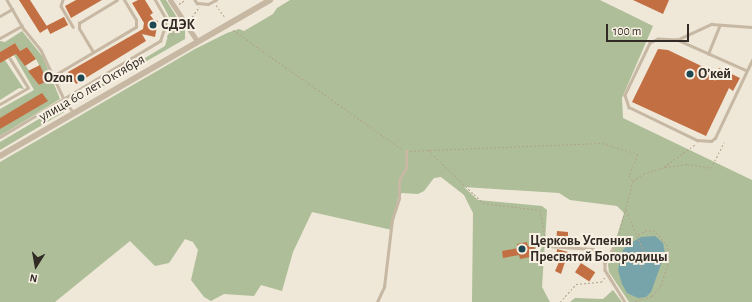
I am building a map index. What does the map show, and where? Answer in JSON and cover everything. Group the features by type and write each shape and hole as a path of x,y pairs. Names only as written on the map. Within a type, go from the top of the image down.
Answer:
{"street":[{"path":"170,0 197,41"},
{"name":"улица 60 лет Октября","path":"0,156 73,112 266,1"}],"lane":[{"path":"7,0 22,26 41,50 64,99 73,112"},
{"path":"63,0 61,6 73,27"},
{"path":"93,52 79,29 79,23 112,1 117,0"},
{"path":"53,76 136,27 136,20 124,0"},
{"path":"0,137 162,38 166,18 155,0"},
{"path":"195,0 201,4 208,4 215,1"},
{"path":"0,16 12,9"},
{"path":"677,40 704,26 720,25 752,27"},
{"path":"708,54 720,25"},
{"path":"0,38 22,26"},
{"path":"747,71 677,40 658,39 650,43 625,95 629,107 701,141 711,141 715,138 747,71 752,60"},
{"path":"0,104 28,88 10,59"},
{"path":"377,302 384,287 392,220 399,199 399,180 406,168 406,151"},
{"path":"605,263 615,245"},
{"path":"547,246 593,249 600,254 605,263 605,270 625,302"}],"path":[{"path":"179,4 185,0"},
{"path":"215,1 224,16"},
{"path":"189,22 201,4"},
{"path":"162,38 184,29"},
{"path":"233,30 406,151 602,143 638,154 629,175 633,181"},
{"path":"664,167 701,141"},
{"path":"615,245 633,181 643,174 664,167 688,164 711,168 724,142"},
{"path":"428,150 483,203 540,210 547,246"},
{"path":"626,210 645,254 641,267"},
{"path":"631,302 652,296 661,285 669,261 668,246 655,231 647,230 637,235"},
{"path":"560,302 576,284 601,282 605,278 605,270"}],"green space":[{"path":"160,0 166,0 185,30 185,39 74,103 75,100 165,46 172,22"},
{"path":"290,0 600,0 653,26 622,98 623,118 752,180 752,302 629,302 609,272 608,265 624,213 617,206 570,200 559,193 464,187 478,200 542,206 547,210 542,287 550,302 472,302 473,213 464,195 441,177 434,178 424,191 418,194 402,193 398,197 392,230 312,212 293,252 282,291 261,285 254,296 224,294 211,301 204,297 191,280 198,250 193,242 185,239 169,263 155,266 130,241 55,302 0,302 0,162 195,49 227,33 239,29 244,31 273,14 277,8"},
{"path":"22,31 43,57 60,99 0,136 0,109 34,90 14,55 17,53 39,85 47,80 36,59 27,47 20,51 15,43 0,52 0,41 5,42"},
{"path":"5,60 24,89 19,88 0,100 0,61"},
{"path":"61,106 65,107 64,112 0,150 0,142"},
{"path":"613,290 622,302 570,302 575,298 603,299"}],"water":[{"path":"655,236 663,243 665,253 651,292 646,297 638,298 627,293 622,284 618,270 623,250 629,244 641,237"}],"building":[{"path":"19,0 30,0 48,28 40,33"},
{"path":"76,0 102,0 71,18 65,6"},
{"path":"138,0 145,0 153,13 150,15 154,20 158,21 155,37 142,34 146,41 76,84 68,72 143,29 144,23 132,3"},
{"path":"633,0 669,0 663,14"},
{"path":"64,17 68,25 50,34 46,26"},
{"path":"15,43 20,51 27,47 36,59 25,66 16,54 0,63 0,52"},
{"path":"658,49 668,50 716,73 719,68 740,78 733,91 729,88 706,136 632,102"},
{"path":"40,65 47,81 39,85 28,71"},
{"path":"42,93 48,101 0,129 0,118"},
{"path":"557,231 568,232 568,245 556,243"},
{"name":"Церковь Успения Пресвятой Богородицы","path":"527,242 528,246 534,244 535,252 529,253 530,257 520,259 519,255 503,258 502,251 518,248 517,244"},
{"path":"557,249 568,252 568,262 565,262 561,274 555,271 559,262 556,261"},
{"path":"581,263 595,272 589,281 575,272"}],"place":[{"name":"СДЭК","path":"153,25"},
{"name":"О’кей","path":"690,74"},
{"name":"Ozon","path":"81,78"},
{"name":"Церковь Успения Пресвятой Богородицы","path":"522,249"}]}
